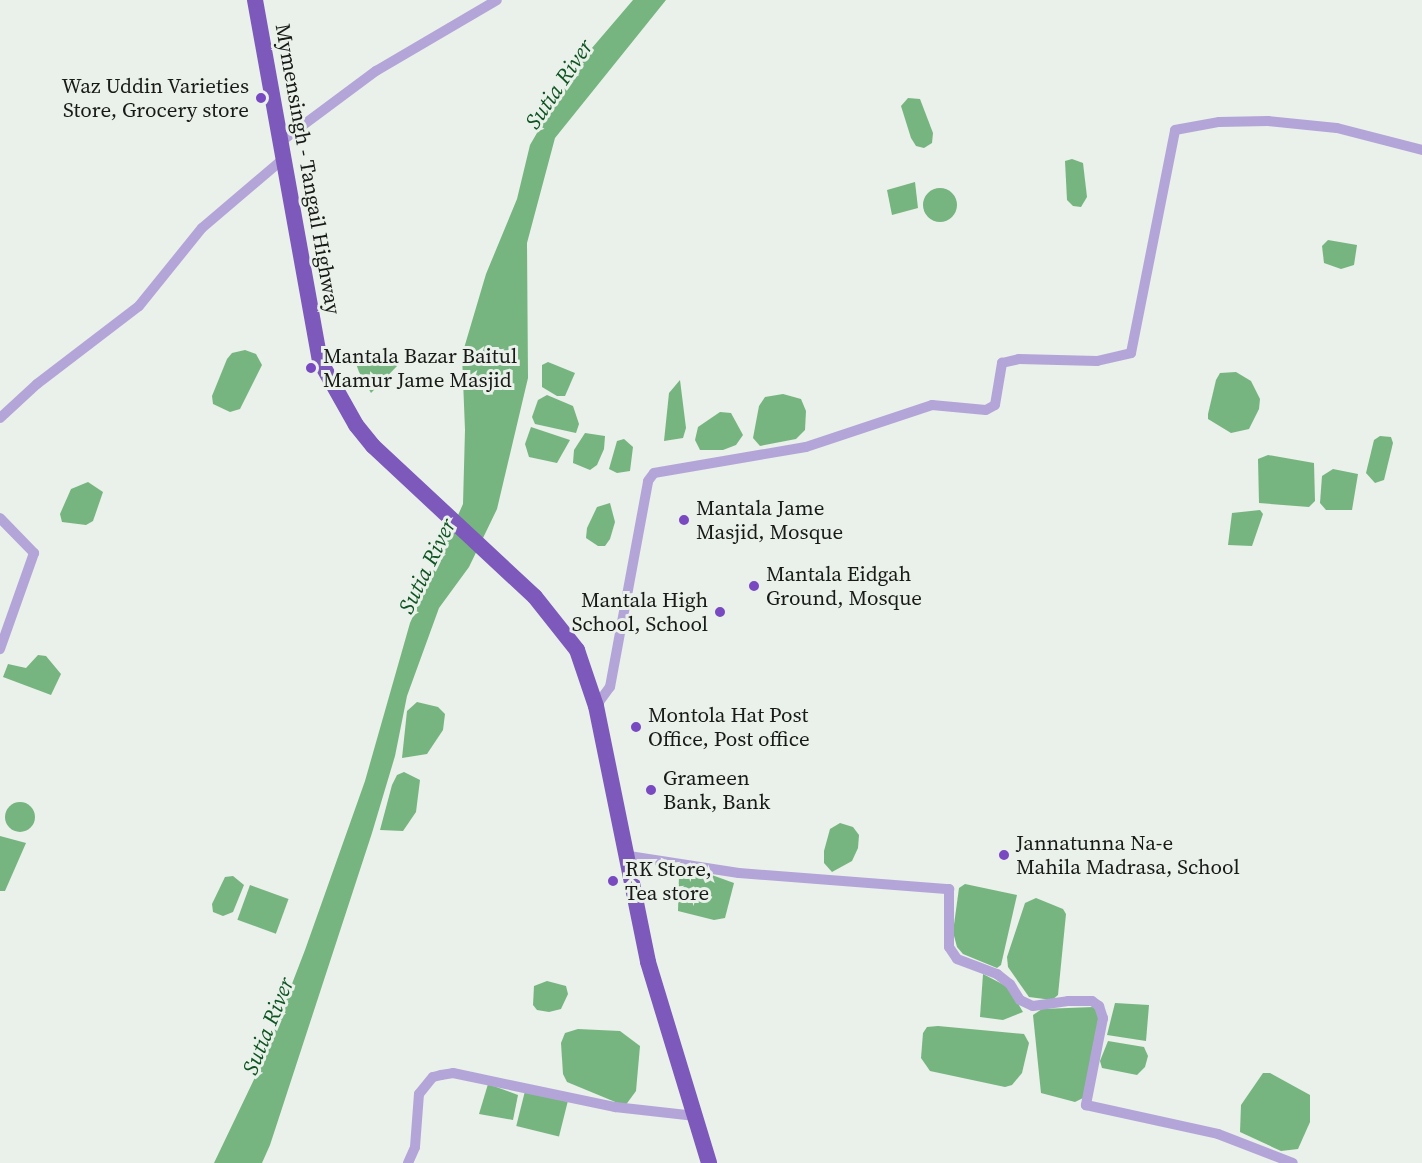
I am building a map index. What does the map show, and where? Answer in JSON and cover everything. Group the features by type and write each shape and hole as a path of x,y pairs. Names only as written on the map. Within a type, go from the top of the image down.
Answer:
{"highway":[{"name":"Mymensingh - Tangail Highway","path":"255,0 320,361 356,425 396,470 535,597 577,650 596,706 629,856 648,962 709,1163"}],"street":[{"path":"0,418 37,384 139,306 202,228 281,151 376,71 497,0"},
{"path":"596,706 610,687 648,481 654,473 806,447 932,405 986,410 995,405 1002,363 1019,360 1097,361 1131,353 1175,130 1219,122 1268,121 1337,128 1422,150"},
{"path":"0,518 33,553 0,649"},
{"path":"629,856 739,873 949,889 949,947 957,959 997,974 1010,984 1020,1000 1033,1006 1068,1001 1092,1001 1099,1006 1104,1018 1086,1105 1218,1134 1293,1163"},
{"path":"408,1163 415,1146 414,1112 419,1094 433,1077 453,1073 615,1107 695,1116"}],"shaded area":[{"path":"633,0 666,0 555,138 527,243 528,378 497,509 469,567 439,608 407,696 395,756 372,833 270,1145 262,1163 214,1163 260,1067 305,950 365,781 410,623 463,504 465,430 462,355 486,274 517,199 530,145 574,69"},
{"path":"908,98 920,99 933,133 932,143 924,148 916,146 911,138 901,106"},
{"path":"1072,159 1083,163 1087,197 1081,207 1073,206 1067,200 1065,161"},
{"path":"915,182 918,208 892,215 887,190"},
{"path":"940,188 952,193 957,205 952,217 940,222 928,217 923,205 928,193"},
{"path":"1328,240 1357,245 1354,265 1341,269 1324,263 1322,246"},
{"path":"245,350 256,354 262,365 240,409 230,412 213,404 212,396 227,359 232,353"},
{"path":"357,355 396,359 399,364 371,393 359,372 354,358"},
{"path":"548,362 575,373 565,396 557,396 542,387 542,365"},
{"path":"1236,372 1251,381 1260,399 1259,409 1249,429 1231,433 1208,419 1208,414 1216,380 1220,373"},
{"path":"680,380 686,428 683,438 664,441 669,393"},
{"path":"783,394 801,399 806,411 805,430 796,439 760,446 753,438 759,406 765,397"},
{"path":"547,395 573,406 579,424 576,433 535,424 532,417 538,400"},
{"path":"720,412 731,413 743,435 736,445 723,450 700,450 695,440 698,427"},
{"path":"531,427 570,440 557,463 529,457 525,444"},
{"path":"585,433 605,436 604,449 597,465 590,470 573,463 574,450"},
{"path":"1380,436 1391,437 1393,443 1384,480 1375,483 1366,473 1374,440"},
{"path":"624,439 633,447 630,471 617,473 609,469 617,441"},
{"path":"1268,455 1314,463 1315,501 1309,507 1259,503 1258,459"},
{"path":"1333,469 1358,474 1352,510 1326,510 1320,503 1322,476"},
{"path":"88,482 103,492 93,521 86,525 62,522 60,514 71,489"},
{"path":"610,503 615,522 610,539 605,546 598,546 586,538 587,528 597,507"},
{"path":"1260,510 1263,514 1252,546 1228,545 1232,513"},
{"path":"38,655 46,656 61,674 51,695 3,677 8,664 26,668"},
{"path":"417,702 438,707 445,714 443,730 427,754 402,758 407,711"},
{"path":"404,772 420,780 416,812 403,831 380,830 392,785 397,775"},
{"path":"20,802 31,806 35,817 31,828 20,832 9,828 5,817 9,806"},
{"path":"840,823 853,827 859,835 858,848 852,861 832,872 824,863 824,851 830,829"},
{"path":"0,836 26,843 5,891 0,891"},
{"path":"698,870 734,883 725,918 714,920 678,911 679,875 682,871"},
{"path":"233,876 244,885 233,912 223,916 213,912 212,904 225,877"},
{"path":"965,884 1017,895 1001,965 997,968 963,954 957,947 953,932 959,888"},
{"path":"250,885 289,899 276,934 237,920"},
{"path":"1036,898 1063,909 1066,914 1058,995 1052,1000 1029,997 1008,967 1007,957 1025,903"},
{"path":"983,974 1008,987 1023,1012 1003,1020 980,1017"},
{"path":"547,981 566,986 568,994 561,1009 549,1012 537,1010 533,1005 534,986"},
{"path":"1115,1003 1149,1005 1146,1041 1107,1035"},
{"path":"1094,1007 1099,1016 1083,1098 1075,1102 1041,1093 1033,1015 1042,1009"},
{"path":"927,1027 1024,1034 1029,1043 1022,1073 1012,1085 1005,1087 930,1071 921,1058 923,1033"},
{"path":"578,1029 620,1031 640,1046 636,1091 625,1106 567,1082 563,1074 561,1043 565,1033"},
{"path":"1108,1041 1144,1047 1148,1056 1145,1067 1137,1075 1102,1068 1100,1061"},
{"path":"1263,1073 1270,1073 1310,1095 1310,1122 1298,1149 1281,1151 1240,1132 1241,1105"},
{"path":"488,1084 518,1095 513,1120 479,1114"},
{"path":"525,1091 568,1102 559,1137 516,1126"}],"place":[{"name":"Waz Uddin Varieties Store, Grocery store","path":"261,98"},
{"name":"Mantala Bazar Baitul Mamur Jame Masjid","path":"311,368"},
{"name":"Mantala Jame Masjid, Mosque","path":"684,520"},
{"name":"Mantala Eidgah Ground, Mosque","path":"754,586"},
{"name":"Mantala High School, School","path":"720,612"},
{"name":"Montola Hat Post Office, Post office","path":"636,727"},
{"name":"Grameen Bank, Bank","path":"651,790"},
{"name":"Jannatunna Na-e Mahila Madrasa, School","path":"1004,855"},
{"name":"RK Store, Tea store","path":"613,881"}],"water label":[{"name":"Sutia River","path":"559,84"},
{"name":"Sutia River","path":"427,566"},
{"name":"Sutia River","path":"268,1026"}]}
